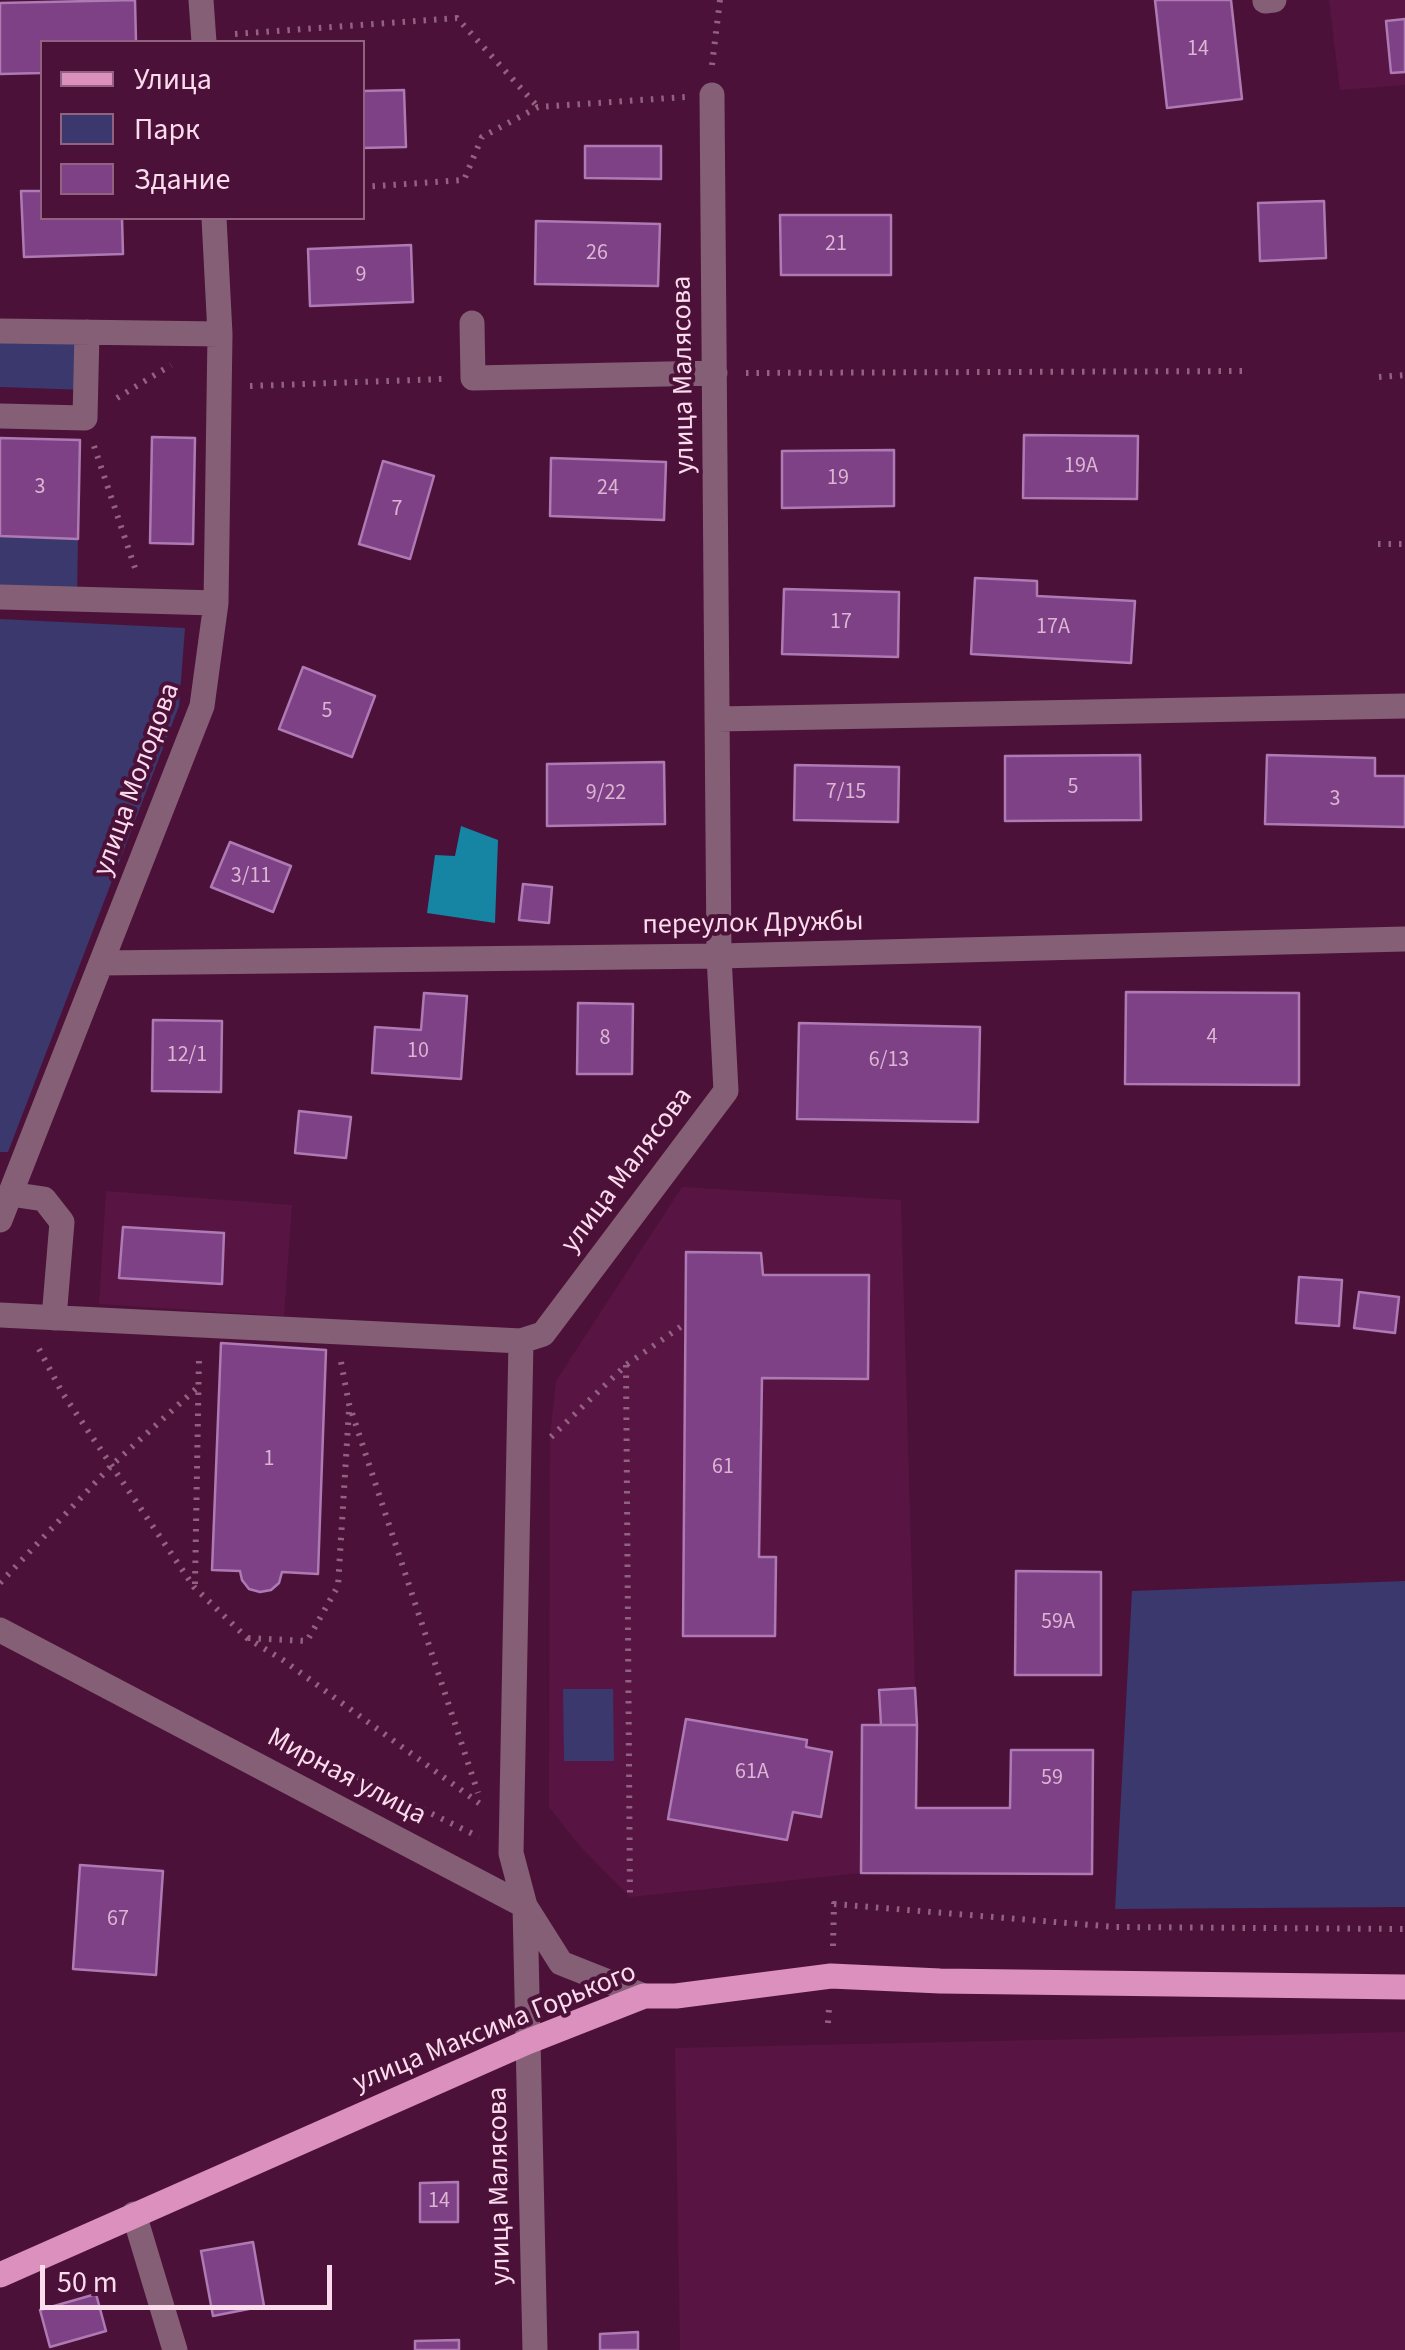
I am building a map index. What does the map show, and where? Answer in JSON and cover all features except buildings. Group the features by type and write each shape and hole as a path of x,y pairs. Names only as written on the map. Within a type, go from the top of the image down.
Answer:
{"main road":[{"name":"улица Максима Горького","path":"0,2275 527,2042 644,1996 676,1996 831,1976 940,1981 1405,1986"}],"street":[{"path":"201,0 203,39"},
{"path":"1265,1 1274,0"},
{"name":"улица Малясова","path":"535,2350 525,1906 512,1853 521,1341 542,1334 726,1092 720,956 712,95"},
{"name":"улица Молодова","path":"0,1220 202,706 216,603 220,334 214,220"},
{"path":"472,324 473,378 715,373"},
{"path":"0,330 220,334"},
{"path":"0,416 84,418 87,332"},
{"path":"0,596 216,603"},
{"path":"718,719 1405,706"},
{"name":"переулок Дружбы","path":"101,962 720,956 1405,940"},
{"path":"10,1194 44,1199 62,1222 54,1318"},
{"path":"11,1316 521,1341"},
{"name":"Мирная улица","path":"0,1630 525,1906 561,1963 644,1996"},
{"path":"134,2214 175,2350"}],"path":[{"path":"365,187 464,180 482,137 538,107 712,95 720,0"},
{"path":"203,39 457,18 538,107"},
{"path":"146,601 84,418 220,334"},
{"path":"715,373 1250,370"},
{"path":"1379,377 1405,374"},
{"path":"219,388 473,378"},
{"path":"1378,544 1405,544"},
{"path":"11,1316 194,1587 247,1638 512,1827"},
{"path":"550,1438 626,1366 686,1324"},
{"path":"194,1587 200,1325"},
{"path":"334,1332 349,1404 482,1806"},
{"path":"626,1366 630,1896"},
{"path":"0,1583 112,1465 198,1387"},
{"path":"247,1638 307,1640 338,1586 349,1404"},
{"path":"828,2023 834,1904 1116,1927 1405,1929"}],"shaded area":[{"path":"1329,0 1405,0 1405,85 1340,90"},
{"path":"682,1187 901,1200 915,1688 880,1690 881,1725 862,1725 861,1873 630,1897 580,1846 549,1807 550,1437 556,1381"},
{"path":"106,1191 292,1205 284,1316 99,1304"},
{"path":"1405,2032 1405,2350 680,2350 675,2048"}],"green space":[{"path":"0,331 87,332 85,390 0,387"},
{"path":"0,536 78,539 77,600 0,597"},
{"path":"0,619 185,628 179,706 8,1152 0,1152"},
{"path":"1405,1581 1405,1907 1115,1909 1132,1591"},
{"path":"563,1689 613,1689 614,1761 564,1761"}],"water":[{"path":"461,826 498,840 495,923 427,913 435,855 455,856"}]}
